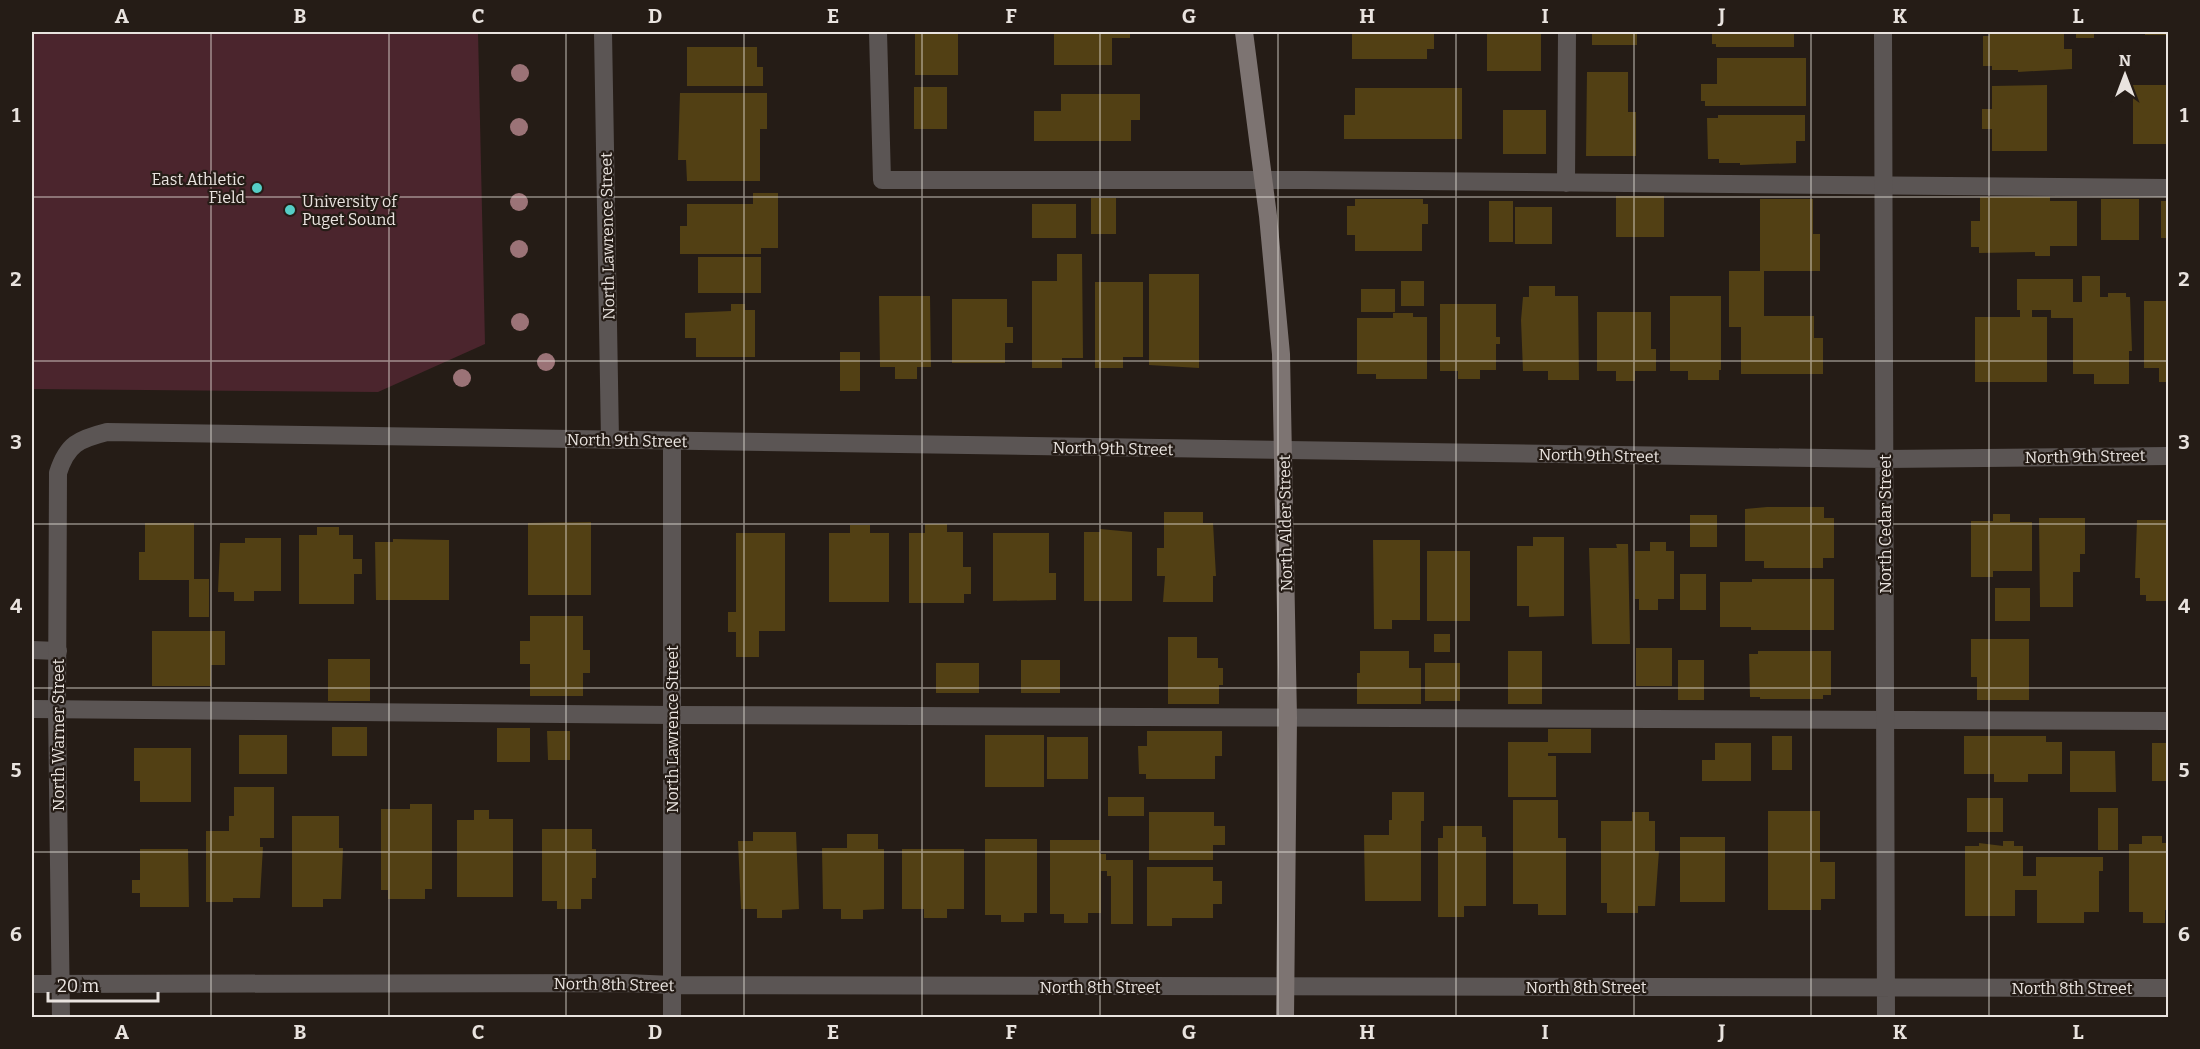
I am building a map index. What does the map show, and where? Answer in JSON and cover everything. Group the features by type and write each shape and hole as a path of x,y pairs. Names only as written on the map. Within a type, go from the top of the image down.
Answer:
{"street":[{"name":"North Lawrence Street","path":"603,32 610,440"},
{"path":"878,32 882,180 1263,180 2169,188"},
{"name":"North Alder Street","path":"1244,32 1263,180 1280,344 1288,718 1285,1017"},
{"path":"1566,183 1567,32"},
{"name":"North Cedar Street","path":"1883,32 1886,1017"},
{"name":"North 9th Street","path":"64,454 78,443 107,432 1885,459 2169,456"},
{"name":"North Lawrence Street","path":"672,441 672,1017"},
{"name":"North Warner Street","path":"61,1017 57,710 58,473 64,454"},
{"path":"32,650 58,651"},
{"path":"32,709 672,715 2169,721"},
{"name":"North 8th Street","path":"32,984 626,983 1285,987 2169,988"}],"shaded area":[{"name":"East Athletic Field","path":"32,32 478,32 485,344 378,392 32,389"}],"building":[{"path":"915,32 958,32 958,75 915,75"},
{"path":"1069,32 1130,32 1130,38 1112,38 1112,65 1054,65 1054,34 1069,34"},
{"path":"1352,32 1434,32 1434,49 1427,49 1427,59 1352,59"},
{"path":"1487,32 1541,32 1541,71 1487,71"},
{"path":"1592,32 1637,32 1637,45 1592,45"},
{"path":"1712,32 1794,32 1794,47 1716,47 1716,44 1712,44"},
{"path":"1989,32 2064,32 2064,49 2072,49 2072,69 2018,72 2018,70 1992,70 1992,66 1983,66 1983,36 1989,36"},
{"path":"2076,32 2094,32 2094,38 2076,38"},
{"path":"2145,32 2168,32 2168,35 2145,35"},
{"path":"687,47 757,47 757,67 763,67 763,86 687,86"},
{"path":"1717,58 1806,58 1806,106 1705,106 1705,101 1701,101 1701,84 1717,84"},
{"path":"1587,72 1628,72 1628,112 1636,112 1636,156 1586,156"},
{"path":"2047,85 2047,151 1992,151 1992,129 1982,129 1982,109 1992,109 1992,86"},
{"path":"2133,85 2168,85 2168,144 2133,144"},
{"path":"914,87 947,87 947,129 914,129"},
{"path":"1355,88 1462,88 1462,139 1344,139 1344,115 1355,115"},
{"path":"680,93 767,93 767,129 760,129 760,181 687,181 686,160 678,160"},
{"path":"1061,94 1140,94 1140,120 1131,120 1131,141 1034,141 1034,111 1061,111"},
{"path":"1503,110 1546,110 1546,154 1503,154"},
{"path":"1718,115 1805,115 1805,141 1796,141 1796,163 1740,165 1740,163 1719,163 1719,159 1708,159 1707,118 1718,118"},
{"path":"753,193 778,193 778,248 761,248 761,254 680,254 680,226 687,226 687,204 753,204"},
{"path":"1616,196 1664,196 1664,237 1616,237"},
{"path":"1980,197 2050,197 2050,201 2077,201 2077,246 2050,246 2050,256 2035,256 2035,252 1979,253 1979,247 1971,247 1971,221 1980,221"},
{"path":"1091,198 1116,198 1116,234 1091,234"},
{"path":"1355,199 1423,199 1423,204 1428,204 1428,224 1422,224 1422,251 1355,251 1355,235 1347,235 1347,206 1355,206"},
{"path":"1760,199 1813,199 1813,234 1820,234 1820,271 1764,271 1764,316 1814,316 1814,338 1823,338 1823,374 1741,374 1741,327 1729,327 1729,271 1760,271"},
{"path":"2101,199 2139,199 2139,240 2101,240"},
{"path":"1489,201 1513,201 1513,242 1489,242"},
{"path":"2161,201 2168,201 2168,238 2161,238"},
{"path":"1032,204 1076,204 1076,238 1032,238"},
{"path":"1515,207 1552,207 1552,244 1515,244"},
{"path":"1057,254 1082,254 1083,358 1062,358 1062,368 1032,368 1032,281 1057,281"},
{"path":"698,257 761,257 761,293 698,293"},
{"path":"1149,274 1199,274 1199,368 1149,365"},
{"path":"2082,276 2100,276 2100,297 2108,297 2108,293 2126,293 2126,297 2130,297 2132,351 2129,351 2129,384 2094,384 2094,374 2073,374 2073,318 2051,318 2051,310 2032,310 2032,317 2047,317 2047,382 1975,382 1975,317 2020,317 2020,310 2017,310 2017,279 2073,279 2073,302 2082,302"},
{"path":"1401,281 1424,281 1424,306 1401,306"},
{"path":"1095,282 1143,282 1143,357 1123,357 1123,368 1095,368"},
{"path":"1529,286 1555,286 1555,296 1578,296 1579,380 1548,380 1548,371 1523,371 1521,320 1523,297 1529,297"},
{"path":"1361,289 1395,289 1395,312 1361,312"},
{"path":"879,296 930,296 931,367 917,367 917,379 895,379 895,367 880,367"},
{"path":"1670,296 1721,296 1719,380 1688,380 1688,371 1670,371"},
{"path":"952,299 1007,299 1007,327 1013,327 1013,343 1005,343 1005,363 952,363"},
{"path":"2144,301 2168,301 2168,382 2159,382 2159,368 2144,368"},
{"path":"731,304 745,304 745,310 755,310 755,357 696,357 696,338 685,338 685,313 731,311"},
{"path":"1440,304 1496,304 1496,337 1500,337 1500,344 1496,344 1496,370 1480,370 1480,379 1458,379 1458,371 1440,371"},
{"path":"1597,312 1651,312 1651,349 1656,349 1656,371 1635,371 1635,381 1616,381 1616,371 1597,371"},
{"path":"1393,313 1413,313 1413,317 1427,317 1427,379 1376,379 1376,374 1357,374 1357,318 1393,318"},
{"path":"840,352 860,352 860,391 840,391"},
{"path":"1824,507 1824,518 1834,518 1834,558 1823,558 1823,568 1764,568 1764,561 1745,561 1745,509"},
{"path":"1164,512 1203,512 1203,523 1213,523 1216,576 1213,576 1213,602 1163,602 1165,576 1157,576 1157,548 1164,548"},
{"path":"1993,514 2010,514 2010,522 2032,522 2032,571 1993,571 1993,577 1971,577 1971,521 1993,521"},
{"path":"1690,515 1717,515 1717,547 1690,547"},
{"path":"2039,518 2085,518 2085,554 2080,554 2080,572 2073,572 2073,607 2040,607"},
{"path":"2137,520 2167,520 2167,601 2146,601 2146,595 2140,595 2140,578 2135,578"},
{"path":"591,522 591,595 528,595 528,523"},
{"path":"145,523 194,523 194,579 209,579 209,617 189,617 189,580 139,580 139,552 145,552"},
{"path":"925,524 947,524 947,532 963,532 963,567 971,567 971,594 964,594 964,603 909,603 909,533 925,533"},
{"path":"850,525 870,525 870,533 889,533 889,602 829,602 829,533 850,533"},
{"path":"317,527 339,527 339,535 353,535 353,559 362,559 362,574 354,574 354,604 299,604 299,535 317,535"},
{"path":"1100,529 1132,532 1132,601 1084,601 1084,532 1100,532"},
{"path":"736,533 785,533 785,631 759,631 759,657 736,657 736,632 728,632 728,612 736,612"},
{"path":"993,533 1049,533 1049,573 1056,573 1056,600 993,601"},
{"path":"1533,537 1564,537 1564,616 1529,617 1529,606 1517,606 1517,546 1533,546"},
{"path":"245,538 281,538 281,591 254,591 254,601 234,601 234,592 218,592 220,543 245,543"},
{"path":"393,539 449,540 449,600 376,600 375,542 393,542"},
{"path":"1373,540 1420,540 1420,620 1392,620 1392,629 1374,629"},
{"path":"1650,542 1666,542 1666,551 1674,551 1674,599 1658,599 1658,610 1639,610 1639,599 1635,599 1635,551 1650,551"},
{"path":"1616,544 1628,544 1630,644 1592,644 1589,548 1617,548"},
{"path":"1427,551 1470,551 1470,621 1427,621"},
{"path":"1680,574 1706,574 1706,610 1680,610"},
{"path":"1752,579 1834,579 1834,630 1751,630 1751,627 1720,627 1720,582 1752,582"},
{"path":"1995,588 2030,588 2030,621 1995,621"},
{"path":"530,616 583,616 583,650 590,650 590,673 583,673 583,696 530,696 530,664 520,664 520,641 530,641"},
{"path":"152,631 225,631 225,665 211,665 211,686 152,686"},
{"path":"1434,634 1450,634 1450,652 1434,652"},
{"path":"1168,637 1197,637 1197,658 1218,658 1218,668 1223,668 1223,685 1219,685 1219,704 1168,704"},
{"path":"1971,639 2029,639 2029,700 1977,700 1977,677 1971,677"},
{"path":"1636,648 1672,648 1672,686 1636,686"},
{"path":"1360,651 1409,651 1409,668 1421,668 1421,704 1357,704"},
{"path":"1508,651 1542,651 1542,704 1508,704"},
{"path":"1758,651 1831,651 1831,695 1823,695 1823,699 1750,697 1749,654 1758,654"},
{"path":"328,659 370,659 370,701 328,701"},
{"path":"1021,660 1060,660 1060,693 1021,693"},
{"path":"1678,660 1704,660 1704,700 1678,700"},
{"path":"936,663 979,663 979,693 936,693"},
{"path":"1425,663 1460,663 1460,701 1425,701"},
{"path":"332,727 367,727 367,756 332,756"},
{"path":"497,728 530,728 530,762 497,762"},
{"path":"1548,729 1591,729 1591,753 1548,753 1548,756 1556,756 1556,797 1508,797 1508,742 1548,742"},
{"path":"547,731 570,731 570,760 548,760"},
{"path":"1147,731 1222,731 1222,756 1215,756 1215,779 1146,779 1146,774 1139,774 1138,746 1147,746"},
{"path":"239,735 287,735 287,774 239,774"},
{"path":"985,735 1044,735 1044,787 985,787"},
{"path":"1772,736 1792,736 1792,770 1772,770"},
{"path":"1964,736 2046,736 2046,742 2062,742 2062,774 2028,774 2028,782 1994,782 1994,774 1964,774"},
{"path":"1047,737 1088,737 1088,779 1047,779"},
{"path":"1715,743 1751,743 1751,781 1702,781 1702,760 1715,760"},
{"path":"2152,743 2168,743 2168,781 2152,781"},
{"path":"134,748 191,748 191,802 140,802 140,781 134,781"},
{"path":"2070,751 2115,751 2116,792 2070,792"},
{"path":"234,787 274,787 274,838 260,838 260,847 263,847 260,898 233,898 233,902 206,902 206,831 229,831 229,816 234,816"},
{"path":"1392,792 1424,792 1424,821 1421,821 1421,901 1365,901 1364,835 1389,835 1389,820 1392,820"},
{"path":"1108,797 1144,797 1144,816 1108,816"},
{"path":"1967,798 2003,798 2003,832 1967,832"},
{"path":"1513,800 1558,800 1558,838 1566,838 1566,915 1538,915 1538,904 1513,904"},
{"path":"410,804 432,804 432,889 425,889 425,899 388,899 388,890 381,890 381,809 410,809"},
{"path":"2098,808 2118,808 2118,850 2098,850"},
{"path":"474,810 489,810 489,819 513,819 513,897 457,897 457,820 474,820"},
{"path":"1768,811 1820,811 1820,862 1835,862 1835,899 1821,899 1821,910 1768,910"},
{"path":"1149,812 1214,812 1214,826 1225,826 1225,845 1213,845 1213,860 1149,860"},
{"path":"1632,812 1649,812 1649,821 1655,821 1655,851 1659,851 1655,906 1638,906 1638,913 1607,913 1607,903 1601,903 1601,821 1632,821"},
{"path":"292,816 339,816 339,848 343,848 341,899 323,899 323,907 292,907"},
{"path":"1443,826 1482,826 1482,837 1486,837 1486,906 1464,906 1464,917 1438,917 1438,838 1443,838"},
{"path":"542,829 592,829 592,849 596,849 596,878 592,878 592,899 581,899 581,909 557,909 557,901 542,901"},
{"path":"753,832 796,832 799,909 782,910 782,918 757,918 757,909 741,909 738,841 753,841"},
{"path":"847,834 878,834 878,849 884,849 884,909 863,910 863,919 841,919 841,909 823,909 822,848 847,848"},
{"path":"2142,836 2162,836 2162,843 2168,843 2168,910 2165,910 2165,923 2143,923 2143,912 2129,912 2129,844 2142,844"},
{"path":"1680,837 1725,837 1725,902 1680,902"},
{"path":"985,839 1037,839 1037,913 1024,913 1024,922 1001,922 1001,915 985,915"},
{"path":"1050,840 1100,840 1100,854 1106,854 1106,860 1133,860 1133,924 1111,924 1111,876 1107,876 1107,871 1101,871 1101,913 1088,913 1088,923 1064,923 1064,914 1050,914"},
{"path":"2003,841 2014,841 2014,846 2023,846 2023,876 2036,876 2036,857 2103,857 2103,871 2099,871 2099,912 2084,912 2084,923 2037,923 2037,890 2015,890 2015,916 1965,916 1965,846 1979,846 1979,843 2003,846"},
{"path":"140,849 188,849 189,907 140,907 140,893 132,893 132,880 140,880"},
{"path":"902,849 964,849 964,909 947,909 947,918 924,918 924,909 902,909"},
{"path":"1147,867 1213,867 1213,881 1222,881 1222,904 1213,904 1213,918 1172,918 1172,926 1147,926"}],"place":[{"name":"East Athletic Field","path":"257,188"},
{"name":"University of Puget Sound","path":"290,210"}]}
